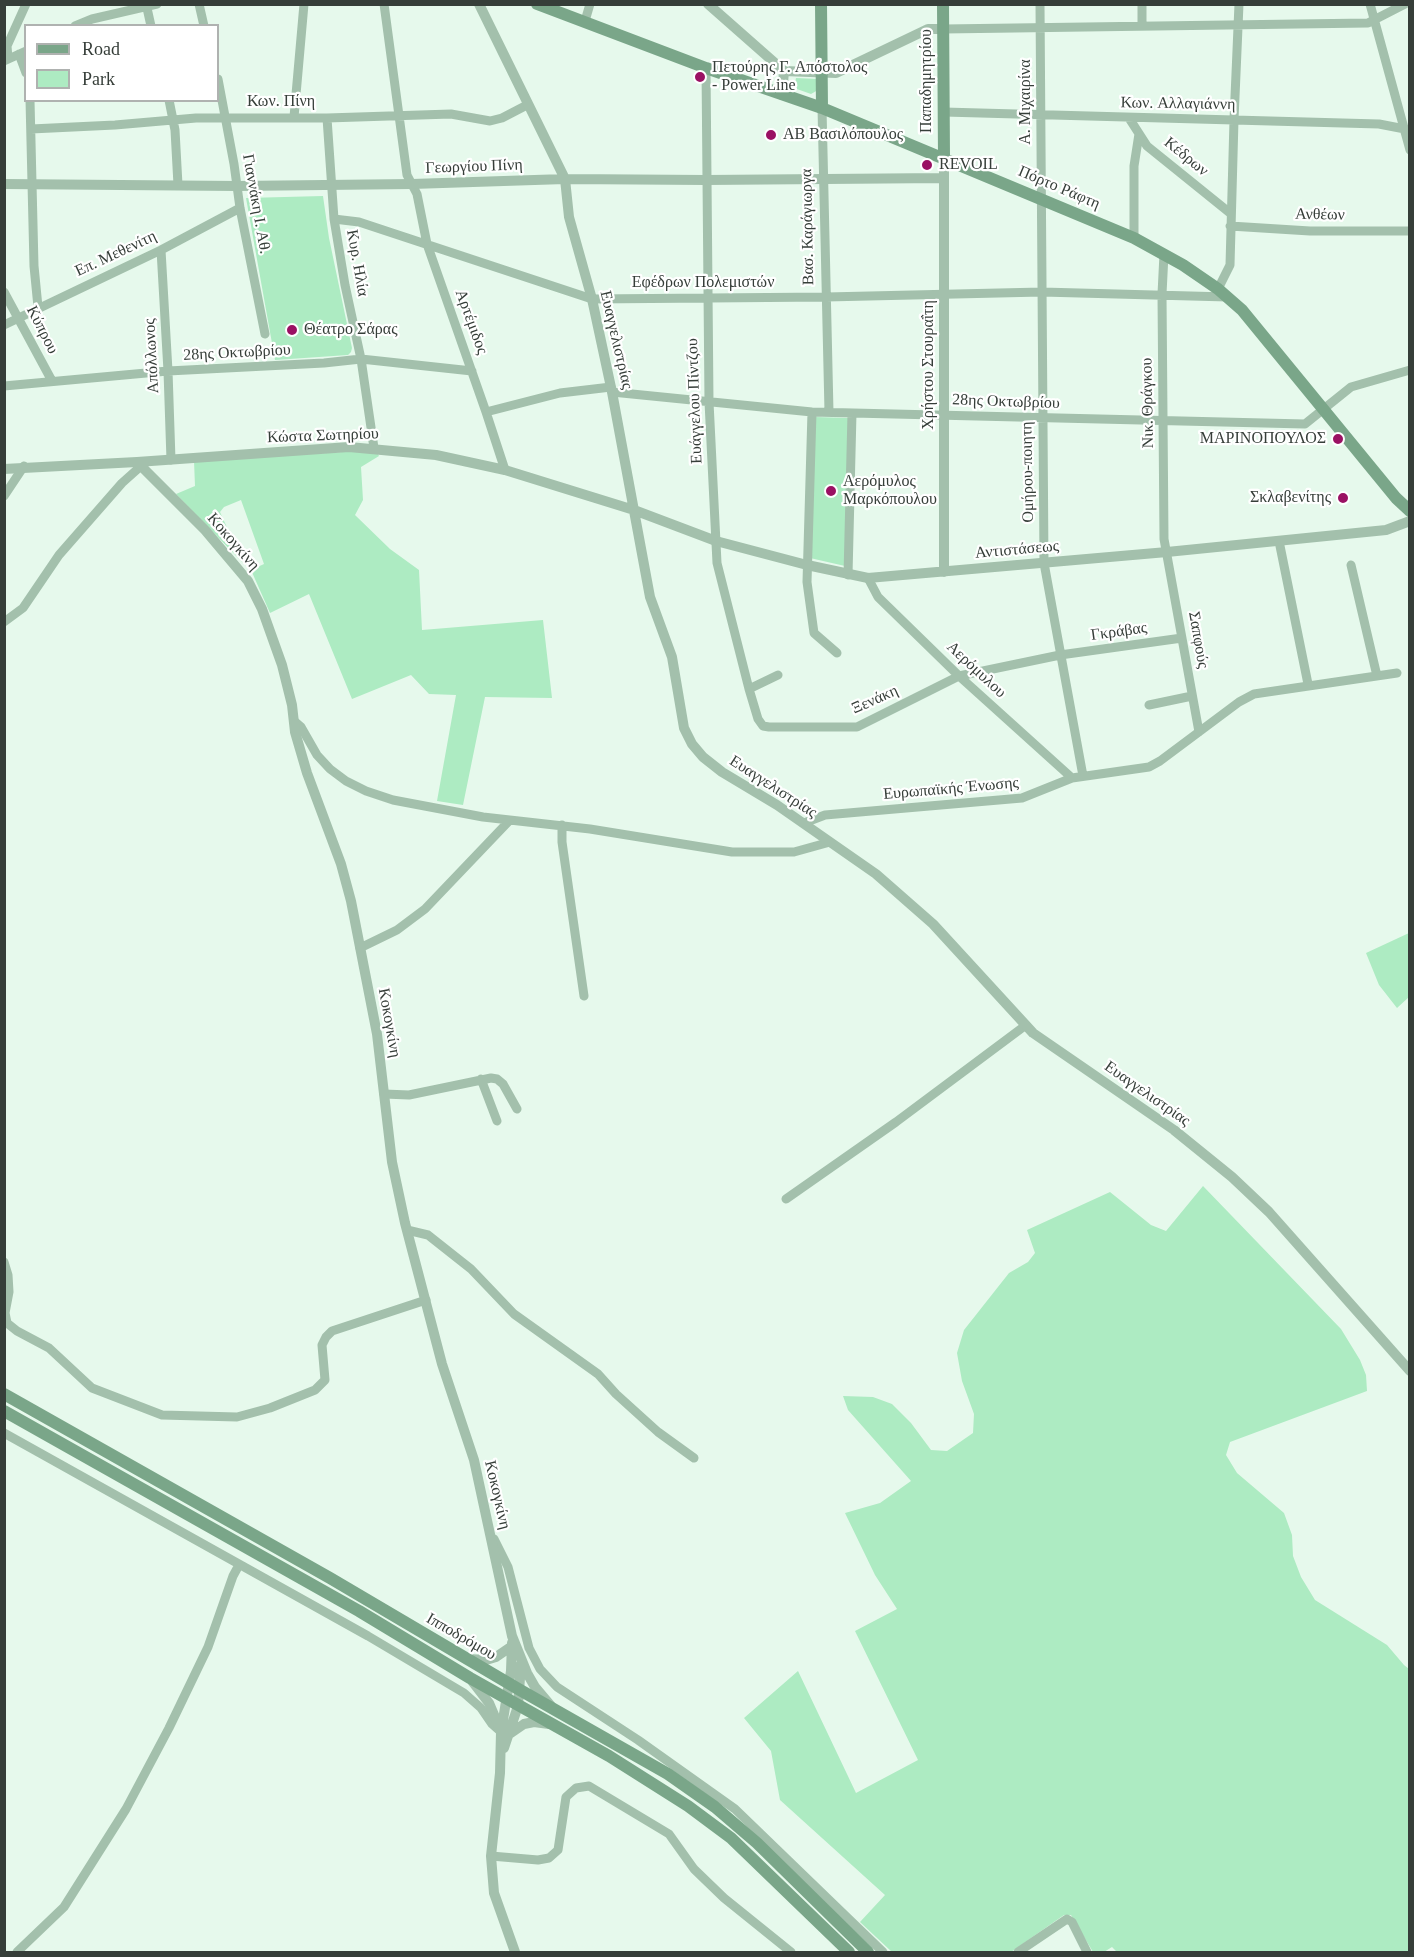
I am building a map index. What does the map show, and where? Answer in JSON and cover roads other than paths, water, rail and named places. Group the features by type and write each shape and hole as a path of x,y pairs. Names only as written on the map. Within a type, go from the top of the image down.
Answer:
{"main road":[{"name":"Πόρτο Ράφτη","path":"537,4 706,68 822,108 1134,238 1164,254 1229,297 1410,511"},
{"name":"Βασ. Καράγιωργα","path":"821,4 822,108"},
{"name":"Παπαδημητρίου","path":"944,4 944,158"},
{"name":"Ιπποδρόμου","path":"4,1394 330,1578 668,1774 715,1807 758,1843 868,1953"},
{"name":"Ιπποδρόμου","path":"4,1410 349,1605 518,1706 609,1756 688,1806 738,1846 849,1953"}],"street":[{"path":"6,59 8,46 26,4"},
{"path":"198,4 203,24"},
{"path":"294,117 304,4"},
{"name":"Αρτέμιδος","path":"384,4 407,175 417,194 427,244 505,470"},
{"name":"Ευαγγελιστρίας","path":"479,4 565,179 571,228 592,299 612,389 650,597 672,657 684,728 692,744 715,768 804,824 876,874 933,924 1033,1033 1174,1130 1232,1177 1269,1212 1410,1371"},
{"path":"585,21 590,4"},
{"path":"708,4 784,71 822,73 836,73 928,30 1361,23 1374,20 1405,4"},
{"name":"Α. Μιχαιρίνα","path":"1040,4 1042,199"},
{"path":"1142,4 1142,25"},
{"path":"1218,289 1230,265 1239,4"},
{"path":"1370,4 1407,129 1410,150"},
{"path":"80,24 92,19 152,6 151,24"},
{"path":"6,59 22,52"},
{"name":"Ευάγγελου Πίντζου","path":"706,68 709,402 717,564 749,689 758,719 763,726"},
{"path":"782,94 784,71"},
{"name":"Γιαννάκη Ι. Αθ.","path":"219,84 240,208 265,334"},
{"path":"30,102 34,266 38,307"},
{"path":"169,102 178,185"},
{"name":"Κων. Πίνη","path":"31,129 226,117 327,118 451,114 490,121 502,118 527,105"},
{"name":"Βασ. Καράγιωργα","path":"822,108 828,412"},
{"name":"Κων. Αλλαγιάννη","path":"944,112 1379,124 1407,129"},
{"name":"Κυρ. Ηλία","path":"327,118 334,219 361,359 374,448"},
{"name":"Κέδρων","path":"1129,118 1147,146 1230,213"},
{"path":"1134,238 1134,166 1139,134"},
{"name":"Χρήστου Στουραΐτη","path":"944,158 944,572"},
{"name":"Γεωργίου Πίνη","path":"4,184 237,186 565,179 944,178"},
{"name":"Ομήρου-ποιητη","path":"1042,199 1044,563 1083,776"},
{"name":"Επ. Μεθενίτη","path":"4,325 161,250 240,208"},
{"name":"Εφέδρων Πολεμιστών","path":"334,219 359,222 592,299 1042,292 1229,297"},
{"name":"Ανθέων","path":"1230,226 1310,231 1410,231"},
{"name":"Απόλλωνος","path":"161,250 171,460"},
{"name":"Νικ. Θράγκου","path":"1164,254 1161,294 1163,530 1167,552"},
{"name":"Κύπρου","path":"4,292 52,381"},
{"name":"28ης Οκτωβρίου","path":"4,386 168,371 361,359 472,370"},
{"name":"28ης Οκτωβρίου","path":"486,412 560,393 612,389 709,402 812,412 1305,424 1351,387 1410,370"},
{"path":"812,412 807,582 813,633 837,653"},
{"path":"848,575 852,413"},
{"name":"Κώστα Σωτηρίου","path":"4,469 24,466 139,464 308,450 374,448 435,455 505,470 634,510"},
{"path":"4,622 23,608 59,555 139,464"},
{"name":"Κοκογκίνη","path":"139,464 205,530 248,581 262,609 282,665 307,773 341,864 377,1034 396,1182 448,1382 474,1460 512,1641"},
{"path":"4,496 24,466"},
{"name":"Αντιστάσεως","path":"634,510 716,541 848,575 868,578 1386,530 1410,521"},
{"path":"1279,541 1308,684"},
{"name":"Σαπφούς","path":"1167,552 1199,732"},
{"path":"1351,565 1377,676"},
{"name":"Αερόμυλου","path":"868,578 878,597 959,676 1072,778"},
{"name":"Γκράβας","path":"959,676 1060,655 1182,638"},
{"name":"Ευρωπαϊκής Ένωσης","path":"804,824 825,816 1023,798 1072,778 1149,766 1161,761 1247,697 1308,684 1397,673"},
{"path":"749,689 777,675"},
{"name":"Ξενάκη","path":"763,726 858,727 959,676"},
{"path":"1149,705 1192,696"},
{"path":"294,721 301,727 317,755 330,769 346,781 366,791 393,800 509,821 562,825 732,852 794,852 830,842"},
{"path":"360,948 398,930 425,909 509,821"},
{"path":"562,825 562,842 584,996"},
{"path":"786,1199 896,1122 1026,1025"},
{"path":"384,1094 409,1095 491,1078 503,1084 518,1109"},
{"path":"481,1079 497,1121"},
{"path":"407,1230 428,1235 471,1269 514,1314 598,1374 616,1394 658,1432 694,1458"},
{"path":"4,1262 9,1283 5,1313 7,1323 49,1348 92,1388 162,1415 237,1417 270,1408 315,1390 325,1380 322,1345 332,1331 426,1300"},
{"path":"4,1433 368,1636 464,1693 481,1708 492,1725 504,1734"},
{"path":"490,1532 508,1567 529,1648 540,1669 557,1688 638,1740 735,1809 883,1953"},
{"path":"17,1953 64,1907 126,1809 208,1647 239,1565"},
{"path":"467,1659 476,1661 496,1658 512,1641"},
{"path":"512,1641 535,1687 556,1711"},
{"path":"512,1641 491,1856 494,1893 515,1953"},
{"path":"504,1734 518,1706 520,1659"},
{"path":"470,1678 489,1703 504,1734"},
{"path":"504,1734 531,1723 553,1726"},
{"path":"491,1856 538,1860 549,1858 558,1850 566,1797 576,1788 589,1786 669,1834 694,1869 724,1898 791,1953"},
{"path":"1018,1953 1067,1919 1072,1922 1087,1953"}],"place":[{"name":"Πετούρης Γ. Απόστολος - Power Line","path":"700,77"},
{"name":"ΑΒ Βασιλόπουλος","path":"771,135"},
{"name":"REVOIL","path":"927,165"},
{"name":"Θέατρο Σάρας","path":"292,330"},
{"name":"ΜΑΡΙΝΟΠΟΥΛΟΣ","path":"1338,439"},
{"name":"Αερόμυλος Μαρκόπουλου","path":"831,491"},
{"name":"Σκλαβενίτης","path":"1343,498"}]}
